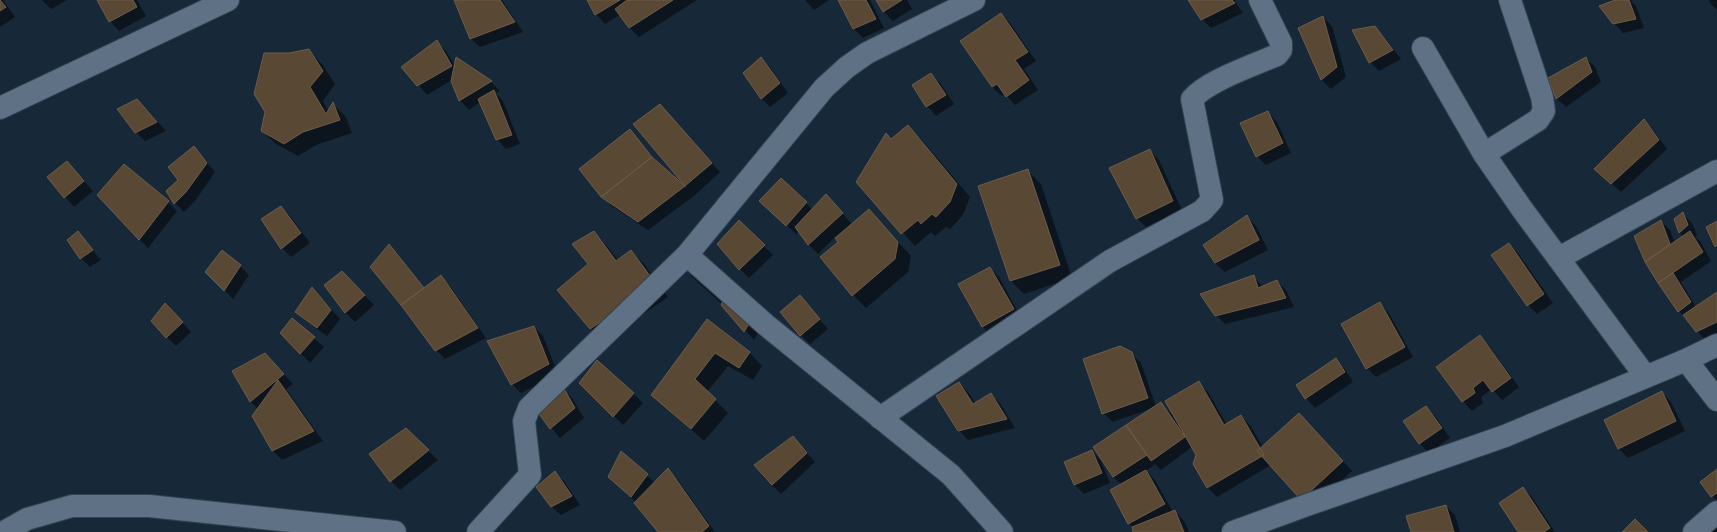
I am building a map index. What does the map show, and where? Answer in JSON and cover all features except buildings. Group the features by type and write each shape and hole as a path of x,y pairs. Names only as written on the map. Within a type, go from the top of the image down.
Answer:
{"street":[{"path":"0,108 228,0"},
{"path":"478,532 530,475 524,421 529,408 687,255 824,88 867,53 974,0"},
{"path":"880,418 1110,261 1202,211 1212,200 1192,99 1198,92 1211,84 1277,55 1280,50 1281,43 1260,0"},
{"path":"1484,154 1538,120 1544,111 1542,97 1510,0"},
{"path":"1423,48 1484,154 1646,377"},
{"path":"1559,258 1717,171"},
{"path":"687,255 766,325 951,475 1002,532"},
{"path":"1233,532 1307,504 1505,436 1686,360 1717,345"},
{"path":"1686,360 1717,400"},
{"path":"4,532 27,519 72,506 149,506 394,532"},
{"path":"1694,532 1717,512"}]}
